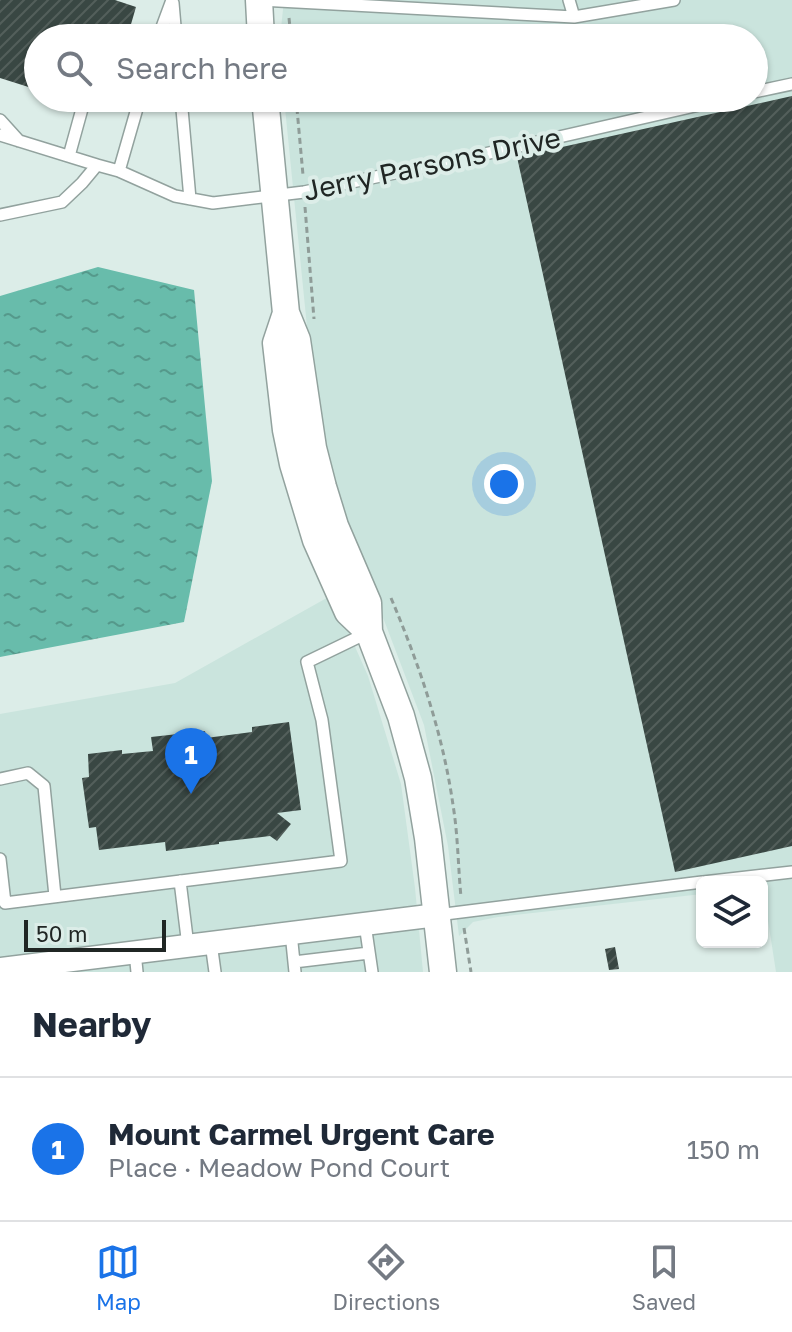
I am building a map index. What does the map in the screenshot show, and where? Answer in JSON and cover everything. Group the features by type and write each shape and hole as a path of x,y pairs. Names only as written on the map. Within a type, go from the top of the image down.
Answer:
{"street":[{"path":"259,0 260,24"},
{"path":"266,112 286,313 297,340 313,448 335,526 368,603 369,632 401,716 418,778 428,838 449,913 443,972"},
{"path":"0,969 136,962 188,946 449,913"}],"lane":[{"path":"164,24 173,0"},
{"path":"173,0 175,24"},
{"path":"259,0 574,17 674,0"},
{"path":"569,0 574,17"},
{"path":"768,89 792,84"},
{"path":"69,156 81,112"},
{"path":"119,171 136,112"},
{"path":"182,112 190,199"},
{"name":"Jerry Parsons Drive","path":"0,135 119,171 175,196 213,203 304,192 669,112"},
{"path":"0,120 20,141"},
{"path":"0,215 62,202 97,165"},
{"path":"0,859 5,903 341,861 322,720 307,662 369,632"},
{"path":"0,779 28,773 44,786 55,896"},
{"path":"756,876 792,872"},
{"path":"180,881 188,946"},
{"path":"449,913 696,883"},
{"path":"365,924 372,972"},
{"path":"291,933 295,967 369,953"},
{"path":"211,943 215,972"}],"path":[{"path":"288,2 290,24"},
{"path":"297,112 315,325"},
{"path":"388,591 416,662 440,739 453,805 449,913 471,972"}],"shaded area":[{"path":"284,0 792,0 792,972 776,972 768,921 768,876 696,876 696,895 498,917 473,922 459,936 448,846 424,725 342,510 316,416 285,112 768,112 768,24 281,24"},
{"path":"332,595 368,676 401,784 423,972 0,972 0,714 175,683"}],"water":[{"path":"98,267 194,290 212,481 184,622 0,657 0,296"}],"building":[{"path":"0,0 115,0 136,7 131,24 24,24 24,86 0,78"},
{"path":"792,96 792,846 675,872 517,157 720,112 768,112 768,101"},
{"path":"289,722 301,810 277,813 291,824 277,841 270,836 166,851 165,842 99,850 96,827 89,828 82,778 89,777 88,754 122,750 122,754 153,751 151,737 205,731 206,738 252,732 252,727"},
{"path":"615,947 619,969 609,970 605,949"}],"place":[{"name":"Mount Carmel Urgent Care","path":"191,794"}]}
